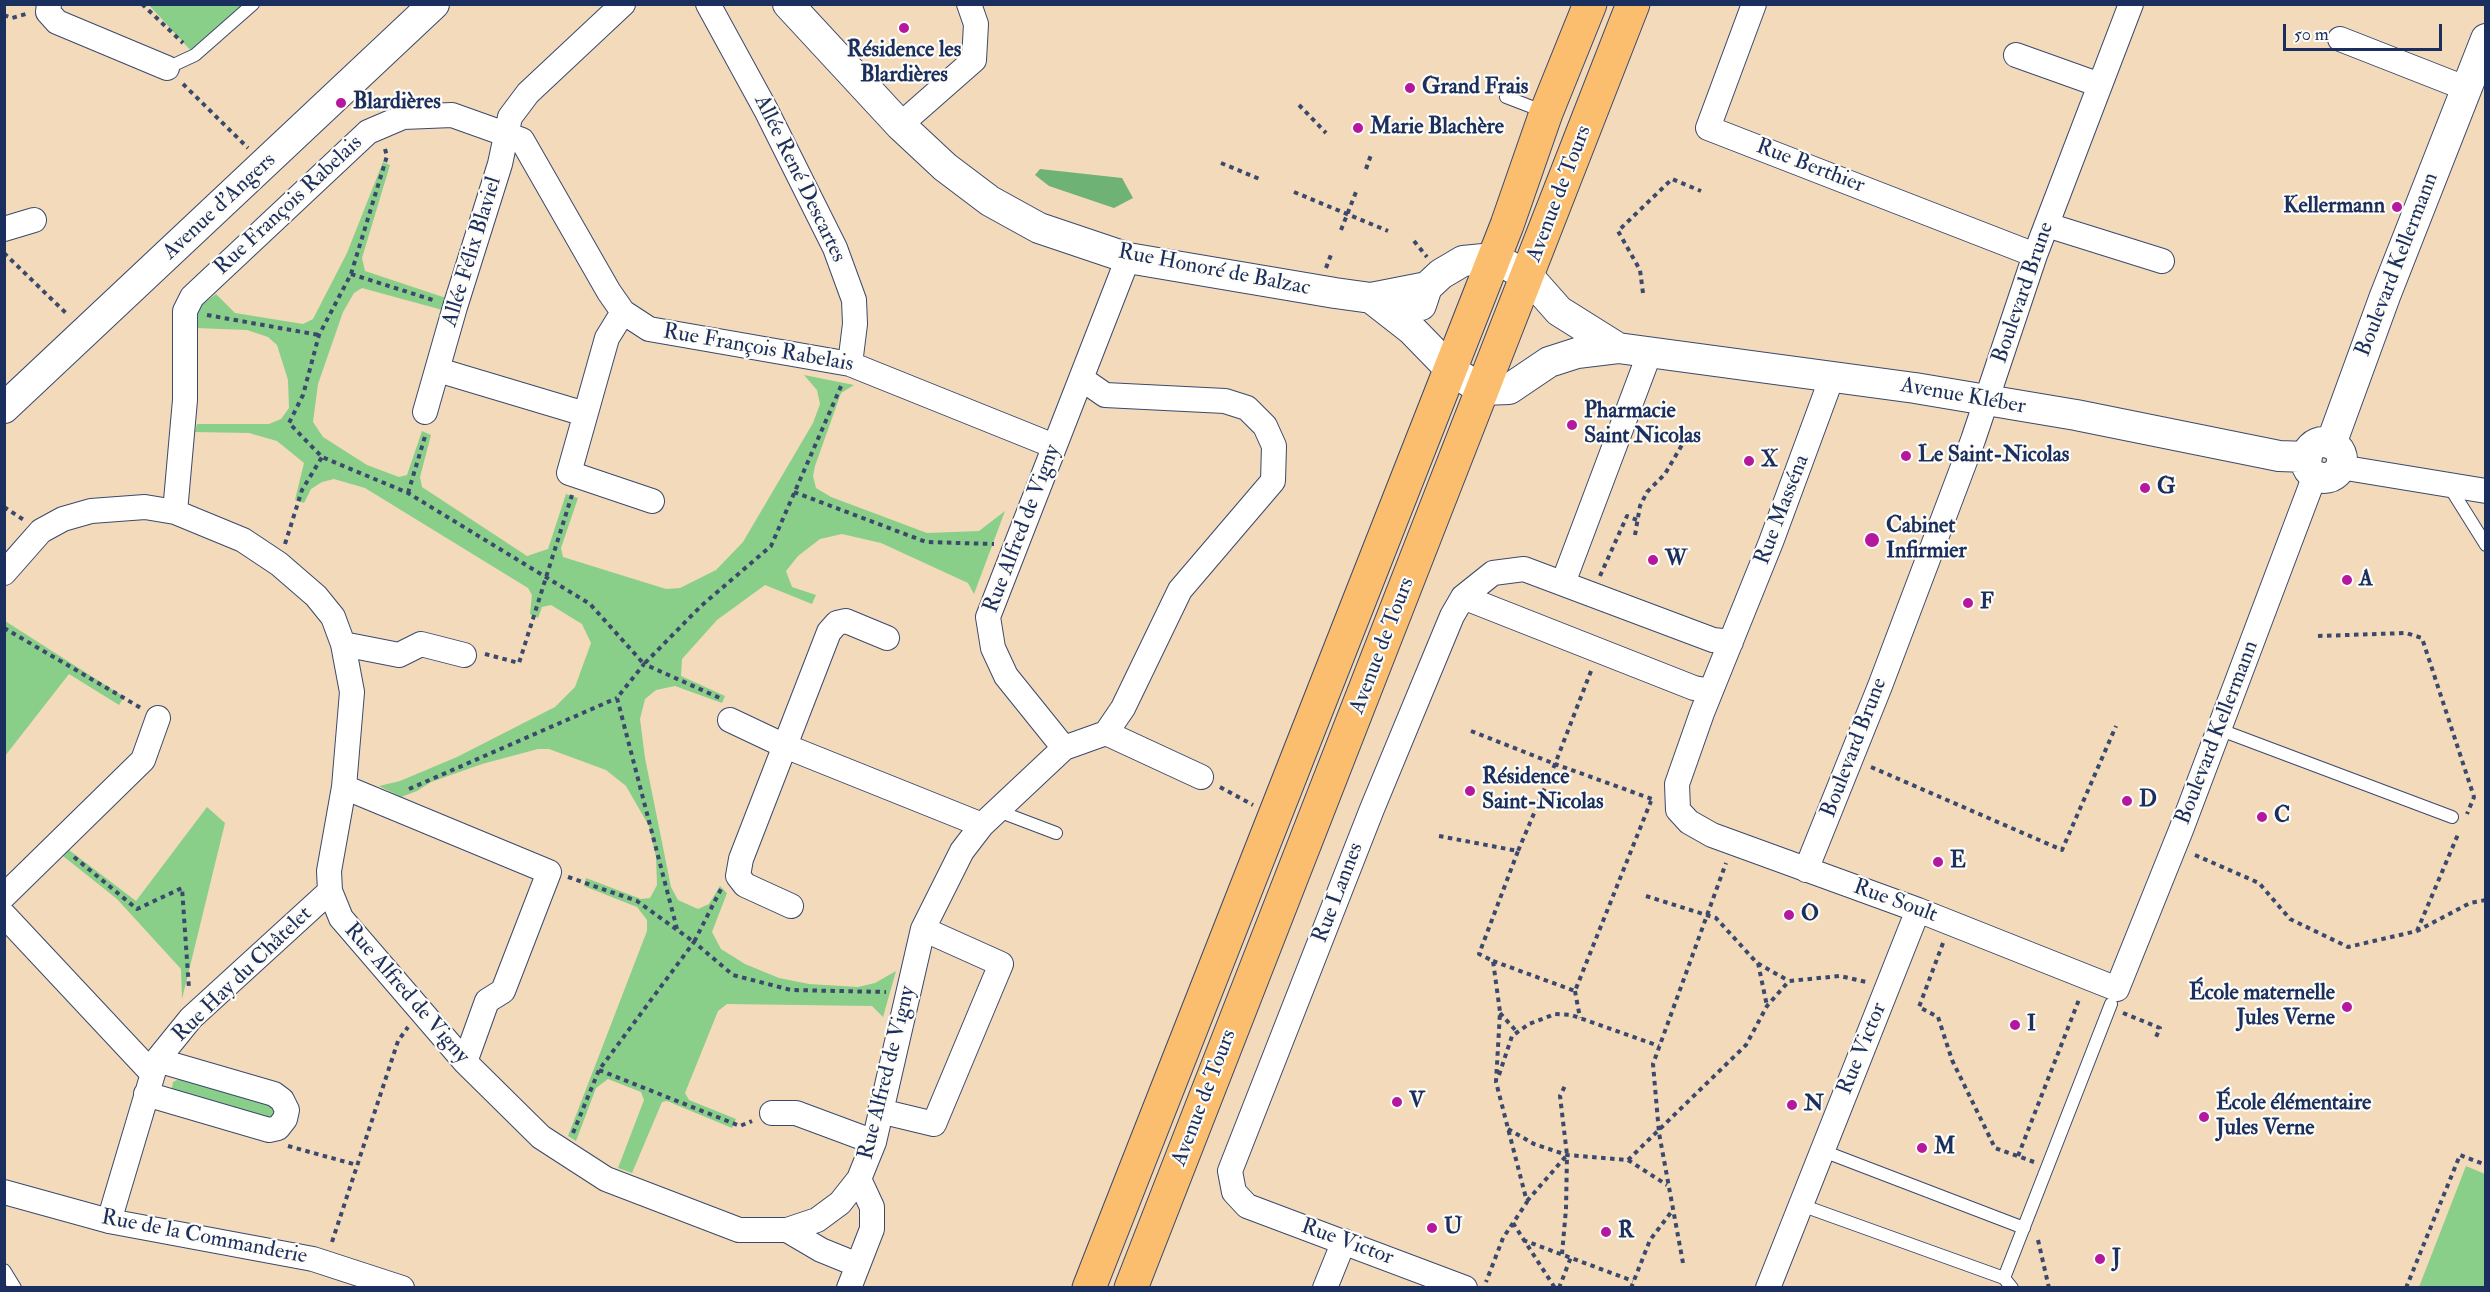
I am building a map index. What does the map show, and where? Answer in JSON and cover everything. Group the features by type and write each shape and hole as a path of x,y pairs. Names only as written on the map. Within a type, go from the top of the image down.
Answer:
{"main road":[{"name":"Avenue de Tours","path":"1089,1287 1494,258 1546,112 1590,4"},
{"name":"Avenue de Tours","path":"1131,1287 1634,4"}],"street":[{"path":"49,4 48,12 57,22 167,68"},
{"name":"Avenue d'Angers","path":"4,408 434,4"},
{"path":"508,133 510,117 528,93 623,4"},
{"name":"Allée René Descartes","path":"708,4 766,110 835,248 854,300 855,324 850,364"},
{"name":"Rue Honoré de Balzac","path":"788,4 900,125 945,167 990,201 1039,228 1128,258 1371,298"},
{"path":"900,125 974,60 976,24 969,4"},
{"name":"Rue Berthier","path":"1754,4 1708,128 2035,255"},
{"name":"Boulevard Brune","path":"1806,870 1880,686 1986,400 2035,255 2131,4"},
{"path":"2340,39 2465,88"},
{"name":"Boulevard Kellermann","path":"2114,996 2175,846 2465,88 2486,39"},
{"path":"2016,55 2100,86"},
{"name":"Rue François Rabelais","path":"185,311 192,297 368,132 403,117 452,115 508,133 522,140 623,312 649,329 850,364 1054,446"},
{"name":"Allée Félix Blaviel","path":"425,412 508,133"},
{"path":"4,229 34,220"},
{"path":"2047,225 2162,261"},
{"name":"Rue Alfred de Vigny","path":"4,573 41,531 63,519 91,511 145,507 175,512 243,540 279,564 316,596 333,617 343,644 352,692 344,787 329,871 330,891 341,918 465,1062 541,1137 606,1179 739,1230 787,1230 818,1220 840,1203 860,1179 873,1142 924,929 962,851 990,818 1064,748 1006,676 993,648 988,617 1128,258"},
{"path":"1494,258 1527,276 1559,311 1618,348 1577,353 1549,362 1509,389 1482,390 1450,369 1412,330 1371,298 1428,274 1441,274 1463,261 1494,258"},
{"path":"1412,330 1428,274"},
{"path":"175,512 185,400 185,311"},
{"path":"1549,362 1559,326 1559,311"},
{"path":"623,312 607,338 569,473 652,501"},
{"name":"Avenue Kléber","path":"1618,348 1986,400 2279,456 2323,461 2486,491"},
{"path":"1563,583 1650,352"},
{"path":"438,370 585,414"},
{"name":"Rue Masséna","path":"1677,784 1710,691 1731,642 1832,377"},
{"path":"1064,748 1106,733 1123,708 1180,590 1273,481 1276,464 1274,446 1265,426 1247,408 1225,401 1105,395 1082,378"},
{"name":"Rue Lannes","path":"1234,1192 1230,1171 1364,828 1452,616 1463,597 1493,573 1524,569 1713,640 1731,642"},
{"path":"1463,597 1694,688 1710,691"},
{"path":"791,906 745,885 738,876 741,860 829,632 837,623 846,621 887,638"},
{"path":"343,644 399,655 422,644 464,655"},
{"path":"4,896 143,760 158,718"},
{"path":"730,720 786,746 990,818"},
{"path":"1106,733 1201,777"},
{"name":"Rue Soult","path":"1677,784 1678,810 1689,822 1712,835 1918,910 2088,977 2114,996"},
{"path":"344,787 549,872 503,991 487,1001 465,1062"},
{"name":"Rue Hay du Châtelet","path":"109,1221 152,1076 191,1018 330,891"},
{"name":"Rue Victor","path":"1768,1287 1918,910"},
{"path":"4,915 152,1076 269,1130"},
{"path":"880,1111 934,1125 1001,964 924,929"},
{"name":"Rue Hay du Châtelet","path":"152,1076 274,1094 282,1100 287,1110 285,1119 278,1128 269,1130"},
{"path":"772,1113 796,1113 873,1142"},
{"path":"849,1287 872,1229 872,1207 860,1179"},
{"name":"Rue de la Commanderie","path":"4,1192 109,1221 325,1263 402,1287"},
{"name":"Rue Victor","path":"1234,1192 1247,1206 1465,1287"},
{"path":"787,1230 821,1250 858,1265"},
{"path":"1325,1287 1344,1241"}],"lane":[{"path":"167,68 195,55 253,4"},
{"path":"1506,97 1546,112"},
{"path":"2448,485 2486,545"},
{"path":"2218,729 2452,817"},
{"path":"990,818 1056,833"},
{"path":"1801,1205 2008,1283 2034,1200 2114,996"},
{"path":"1823,1151 2024,1228"},
{"path":"4,1270 15,1287"}],"path":[{"path":"142,4 195,55"},
{"path":"167,68 249,148"},
{"path":"1299,105 1326,133"},
{"path":"1366,169 1372,152"},
{"path":"1221,163 1262,180"},
{"path":"1643,293 1640,270 1618,231 1672,179 1701,192"},
{"path":"1294,192 1388,231"},
{"path":"1341,230 1356,192"},
{"path":"1414,241 1428,274"},
{"path":"1327,265 1332,252"},
{"path":"4,253 68,315"},
{"path":"351,274 455,307"},
{"path":"185,311 319,334"},
{"path":"381,802 617,698 644,664 701,606 771,546 850,364"},
{"path":"408,493 426,433 425,412"},
{"path":"1635,535 1640,506 1647,492 1665,474 1686,438"},
{"path":"279,564 302,490 322,458"},
{"path":"464,655 488,654 519,663 578,477"},
{"path":"794,492 926,542 1015,545"},
{"path":"4,507 26,520"},
{"path":"1592,594 1628,516 1637,520"},
{"path":"4,628 158,718"},
{"path":"2318,636 2406,633 2422,638 2474,797 2417,931"},
{"path":"1575,991 1479,954 1599,650"},
{"path":"644,664 722,699 730,720"},
{"path":"617,698 677,929"},
{"path":"1865,765 2062,850 2116,726"},
{"path":"1471,731 1650,801"},
{"path":"1201,777 1275,816"},
{"path":"1580,1018 1575,991 1650,801 1677,784"},
{"path":"1439,836 1518,851"},
{"path":"1683,1263 1659,1133 1653,1064 1733,842"},
{"path":"57,843 137,909 182,888 191,1018"},
{"path":"2175,846 2259,883 2290,919 2348,947 2417,931 2470,903 2486,900"},
{"path":"549,872 637,901 694,942 733,975 791,990 908,993"},
{"path":"565,1152 599,1070 694,942 723,885 738,876"},
{"path":"1646,896 1716,918 1757,963 1789,981 1840,976 1888,987"},
{"path":"1951,923 1919,1007 1938,1017 1952,1060 1995,1148 2047,1167"},
{"path":"1493,961 1500,1012 1496,1082 1527,1202"},
{"path":"1757,963 1767,1006"},
{"path":"2018,1156 2088,977"},
{"path":"1628,1160 1659,1133 1746,1045 1767,1006 1789,981"},
{"path":"325,1263 398,1041 419,1010"},
{"path":"1500,1012 1517,1032"},
{"path":"1496,1082 1512,1036 1529,1024 1556,1014 1580,1018 1659,1046"},
{"path":"2156,1037 2160,1028"},
{"path":"599,1070 740,1126 772,1113"},
{"path":"1562,1254 1567,1155 1560,1096 1565,1086"},
{"path":"1508,1128 1534,1144 1567,1155 1628,1160 1667,1185"},
{"path":"269,1130 275,1142 357,1166"},
{"path":"1484,1287 1503,1238 1527,1202 1567,1155"},
{"path":"2406,1287 2460,1155 2486,1165"},
{"path":"2034,1200 2036,1230 2049,1287"},
{"path":"1631,1287 1650,1240 1672,1210"},
{"path":"1513,1223 1557,1287 1571,1257"},
{"path":"1523,1240 1633,1281"}],"green space":[{"path":"149,5 245,5 193,53"},
{"path":"383,162 390,165 362,258 365,271 449,299 446,311 362,288 354,293 343,312 318,384 313,422 323,437 367,465 399,477 407,475 422,431 431,435 420,477 422,487 527,556 548,549 566,494 578,498 561,548 563,557 666,589 680,588 716,570 743,542 813,423 820,404 817,390 804,375 854,385 841,393 815,466 813,476 816,488 831,497 927,533 979,531 1005,511 974,594 968,583 881,543 842,534 820,539 798,556 786,571 792,587 816,595 812,604 765,585 717,620 682,659 681,676 725,696 722,703 675,686 656,690 645,699 640,719 645,758 671,887 678,900 698,909 709,904 720,886 727,893 712,932 721,949 745,964 779,978 809,984 858,987 875,983 896,971 883,1017 872,1006 727,1004 718,1011 685,1093 689,1100 736,1119 732,1128 667,1101 662,1102 632,1173 618,1168 644,1100 641,1092 608,1079 596,1088 576,1141 568,1136 647,931 647,920 637,907 584,886 586,878 641,899 650,898 657,885 656,857 649,826 626,786 606,770 549,749 538,749 482,764 431,782 401,797 379,786 400,781 457,757 555,707 575,687 591,643 582,624 551,605 542,607 538,618 530,614 532,595 528,588 365,488 334,479 322,482 311,489 304,503 295,500 304,463 277,441 249,433 195,432 197,424 269,424 281,419 289,408 288,380 277,345 268,337 247,330 196,328 195,320 200,306 216,294 235,313 303,324 313,319 347,253"},
{"path":"1040,169 1122,178 1133,198 1114,208 1049,186 1035,175"},
{"path":"5,621 124,697 119,705 69,674 5,756"},
{"path":"207,807 225,823 182,999 181,969 117,899 63,856 69,850 136,901"},
{"path":"179,1079 276,1105 272,1122 174,1094 173,1082"},
{"path":"2466,1166 2485,1174 2485,1287 2419,1287"}],"place":[{"name":"Résidence les Blardières","path":"904,28"},
{"name":"Grand Frais","path":"1410,88"},
{"name":"Blardières","path":"341,103"},
{"name":"Marie Blachère","path":"1358,128"},
{"name":"Kellermann","path":"2397,207"},
{"name":"Pharmacie Saint Nicolas","path":"1572,425"},
{"name":"Le Saint-Nicolas","path":"1906,456"},
{"name":"X","path":"1749,461"},
{"name":"G","path":"2145,488"},
{"name":"Cabinet Infirmier","path":"1872,540"},
{"name":"W","path":"1653,560"},
{"name":"A","path":"2347,580"},
{"name":"F","path":"1968,603"},
{"name":"Résidence Saint-Nicolas","path":"1470,791"},
{"name":"D","path":"2127,801"},
{"name":"C","path":"2262,817"},
{"name":"E","path":"1938,862"},
{"name":"O","path":"1789,915"},
{"name":"École maternelle Jules Verne","path":"2347,1007"},
{"name":"I","path":"2015,1025"},
{"name":"V","path":"1397,1102"},
{"name":"N","path":"1792,1105"},
{"name":"École élémentaire Jules Verne","path":"2204,1117"},
{"name":"M","path":"1922,1148"},
{"name":"U","path":"1432,1228"},
{"name":"R","path":"1606,1232"},
{"name":"J","path":"2100,1259"}]}
